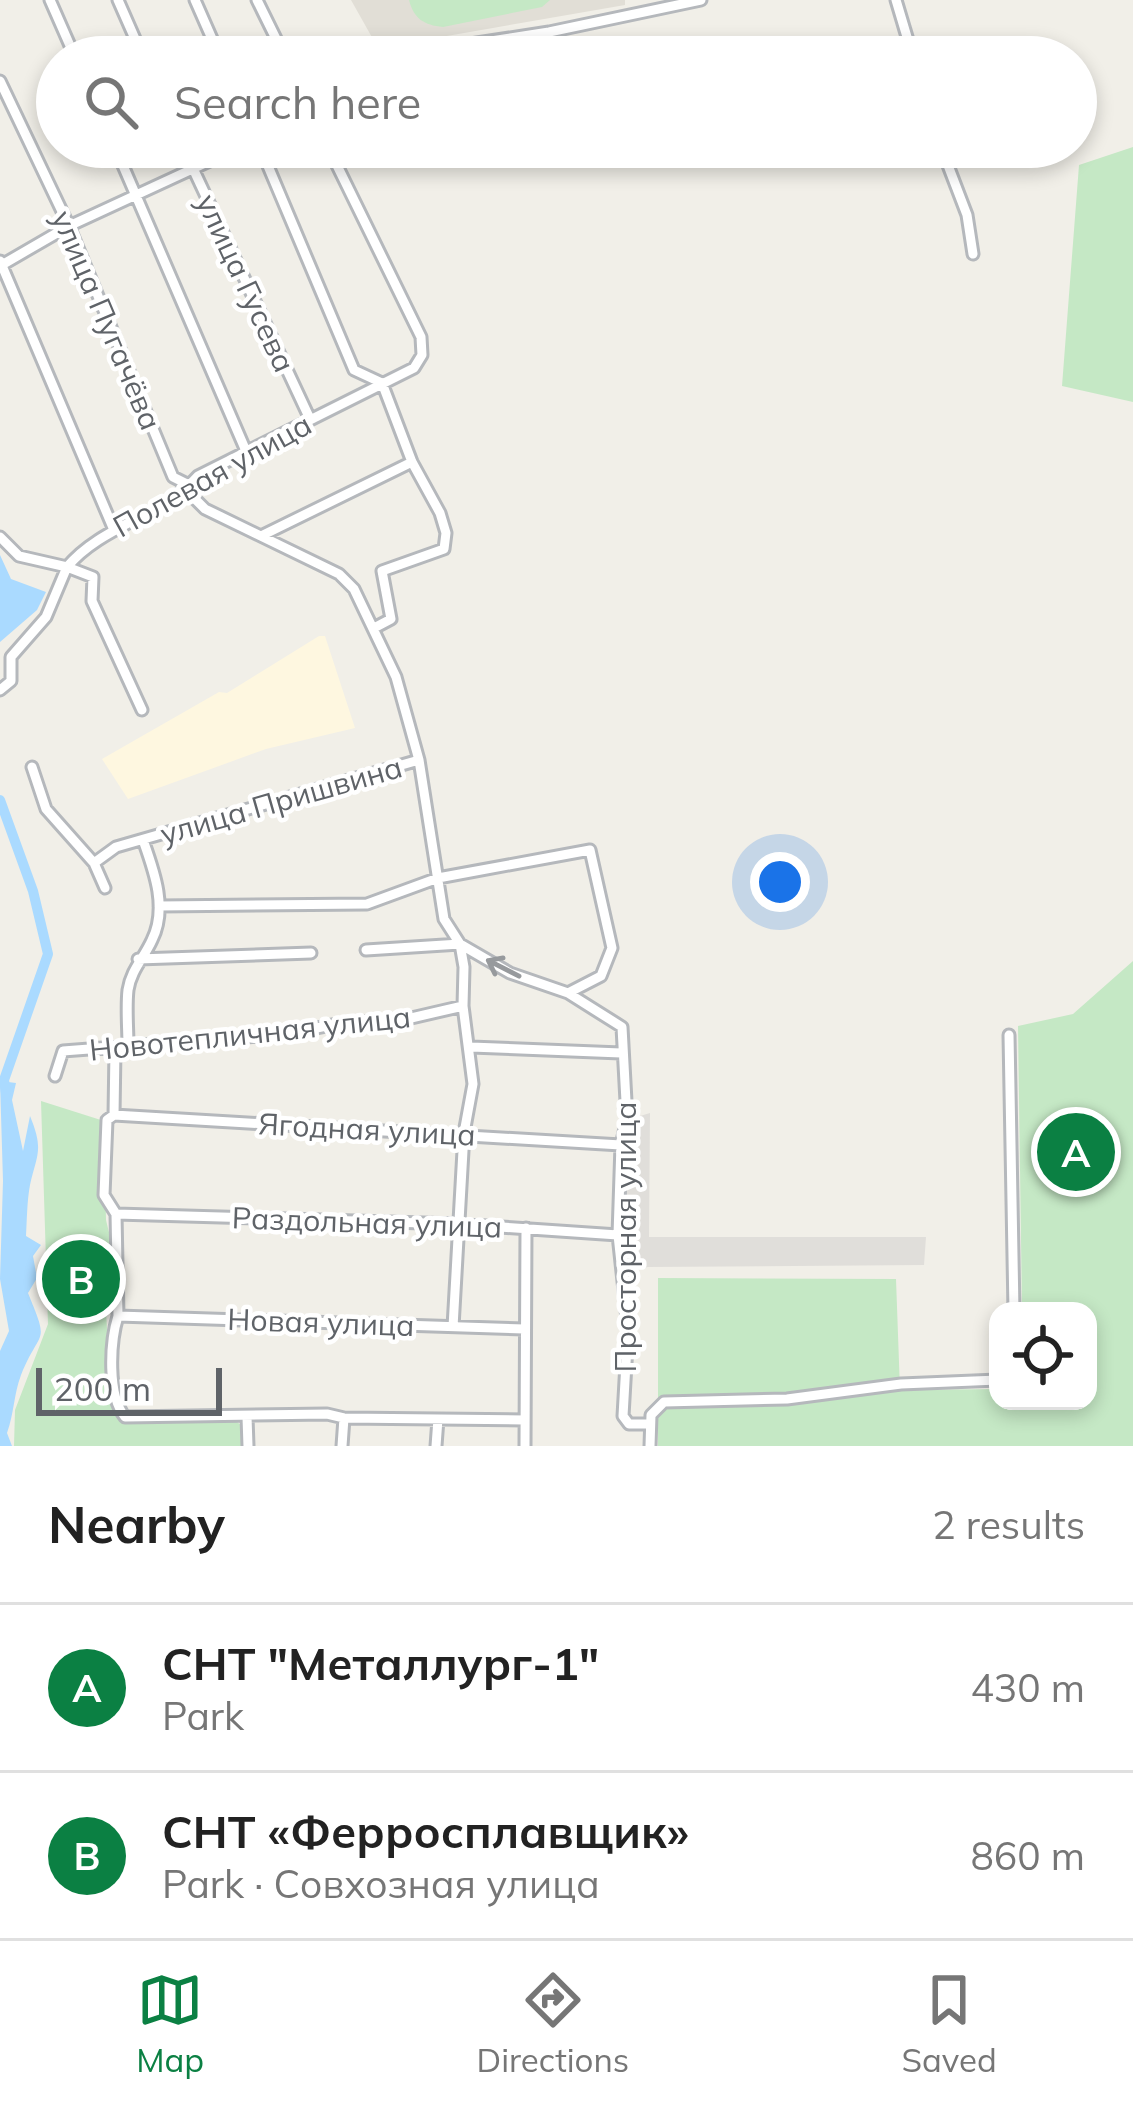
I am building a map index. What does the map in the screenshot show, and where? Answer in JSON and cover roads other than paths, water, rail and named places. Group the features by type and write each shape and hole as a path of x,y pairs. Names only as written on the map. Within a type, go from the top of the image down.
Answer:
{"street":[{"path":"50,0 66,36"},
{"path":"118,0 134,36"},
{"path":"195,0 211,36"},
{"path":"257,0 275,36"},
{"path":"523,36 701,0"},
{"path":"896,0 907,36"},
{"name":"улица Пугачёва","path":"0,82 36,157"},
{"name":"улица Пугачёва","path":"41,168 173,477 191,486"},
{"path":"124,168 246,451"},
{"path":"269,168 354,370 382,383 412,462 440,513 446,545 380,575 391,619 374,628"},
{"name":"Полевая улица","path":"68,567 84,548 191,486 198,476 414,368 422,356 421,337 338,168"},
{"path":"948,168 967,215 973,254"},
{"path":"114,530 0,264 192,169"},
{"name":"улица Гусева","path":"192,169 310,419"},
{"path":"260,536 412,462"},
{"name":"улица Пришвина","path":"191,486 192,496 205,508 338,574 354,589 396,676 419,760 444,920 460,944 463,1006 471,1047 473,1084 464,1133 453,1327"},
{"path":"0,537 19,556 93,577 92,601 142,710"},
{"path":"0,690 10,681 10,657 46,617 68,567"},
{"name":"улица Пришвина","path":"94,862 116,847 419,760"},
{"path":"32,767 46,809 94,862 105,888"},
{"path":"128,1047 128,989 138,959 152,941 159,906 157,880 143,840"},
{"path":"159,906 367,904 438,878 590,850 612,948 601,976 568,993 510,973 460,944 366,950"},
{"path":"138,959 311,953"},
{"name":"Просторная улица","path":"568,993 622,1028 627,1120 621,1144 618,1235 628,1328 623,1416 629,1424 650,1424"},
{"name":"Новотепличная улица","path":"56,1076 63,1051 286,1034 347,1022 394,1022 463,1006"},
{"path":"1009,1035 1014,1302"},
{"path":"471,1047 621,1053"},
{"path":"115,1049 114,1115 106,1120 104,1195 116,1214 115,1398 125,1417 327,1414 524,1420"},
{"name":"Ягодная улица","path":"114,1115 621,1144"},
{"name":"Раздольная улица","path":"116,1214 458,1224 618,1235"},
{"path":"525,1446 526,1228"},
{"name":"Новая улица","path":"118,1316 524,1329"},
{"path":"650,1446 651,1415 664,1402 787,1399 901,1384 989,1380"},
{"path":"248,1417 248,1446"},
{"path":"342,1446 344,1418"},
{"path":"436,1446 439,1419"}],"water":[{"path":"0,555 11,579 46,592 37,610 0,642"},
{"path":"0,1081 16,1083 12,1100 23,1151 30,1116 38,1145 26,1236 41,1245 33,1256 37,1278 28,1293 41,1330 17,1389 7,1433 12,1446 0,1446 0,1351 9,1331 0,1279"}],"waterway":[{"path":"0,800 33,891 48,954 4,1080 6,1093"}],"place":[{"name":"СНТ \"Металлург-1\"","path":"1076,1152"},
{"name":"СНТ «Ферросплавщик»","path":"81,1279"}]}
